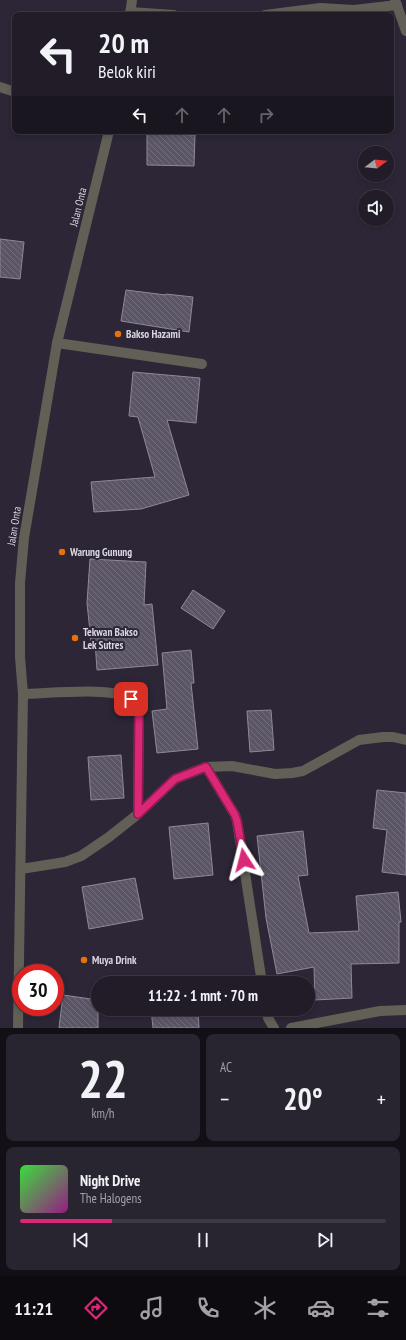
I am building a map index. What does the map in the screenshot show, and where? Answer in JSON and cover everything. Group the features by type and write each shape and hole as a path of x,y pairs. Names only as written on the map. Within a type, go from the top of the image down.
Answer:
{"street":[{"path":"130,12 132,0"},
{"path":"289,12 320,8 354,10 396,3 406,32"},
{"path":"0,87 12,91"},
{"name":"Jalan Onta","path":"18,1028 23,694 20,657 20,583 24,538 58,343 109,134"},
{"path":"58,343 202,364"},
{"path":"23,694 97,692 113,693 131,699 139,710 138,814"},
{"path":"21,869 65,862 81,856 109,837 138,814 175,779 206,767 232,766 275,774 292,773 303,771 359,740 383,737 393,737 406,740"},
{"path":"206,767 235,815 237,821 261,976"},
{"path":"291,1028 380,1011 406,1010"},
{"path":"268,1016 274,1028"}],"building":[{"path":"147,134 195,135 194,166 147,165"},
{"path":"0,239 24,242 20,279 0,277"},
{"path":"126,290 193,297 189,332 121,321"},
{"path":"133,372 200,378 196,423 167,420 189,495 141,509 94,512 91,482 155,477 138,417 129,416"},
{"path":"90,559 146,562 144,605 152,604 158,665 97,670 95,641 91,641 87,603"},
{"path":"193,590 225,611 213,629 181,608"},
{"path":"191,650 194,683 191,683 198,749 157,753 152,711 167,709 162,653"},
{"path":"271,710 274,750 250,752 247,711"},
{"path":"121,755 124,798 91,800 88,757"},
{"path":"377,790 406,793 406,875 382,872 387,830 373,828"},
{"path":"208,823 213,875 174,879 169,827"},
{"path":"303,831 308,875 298,876 309,933 359,931 356,896 398,892 401,922 399,922 399,963 351,964 352,998 315,1000 314,967 277,974 266,918 257,836"},
{"path":"135,878 143,919 89,929 82,887"},
{"path":"64,995 91,999 91,1016 98,1016 98,1028 59,1028 60,1016 64,1016"},
{"path":"152,1016 198,1016 199,1028 153,1028"}],"place":[{"name":"Bakso Hazami","path":"118,334"},
{"name":"Warung Gunung","path":"62,552"},
{"name":"Tekwan Bakso Lek Sutres","path":"75,638"},
{"name":"Muya Drink","path":"84,960"}],"route":[{"path":"131,699 139,710 138,814 175,779 206,767 235,815 244,860"}]}
